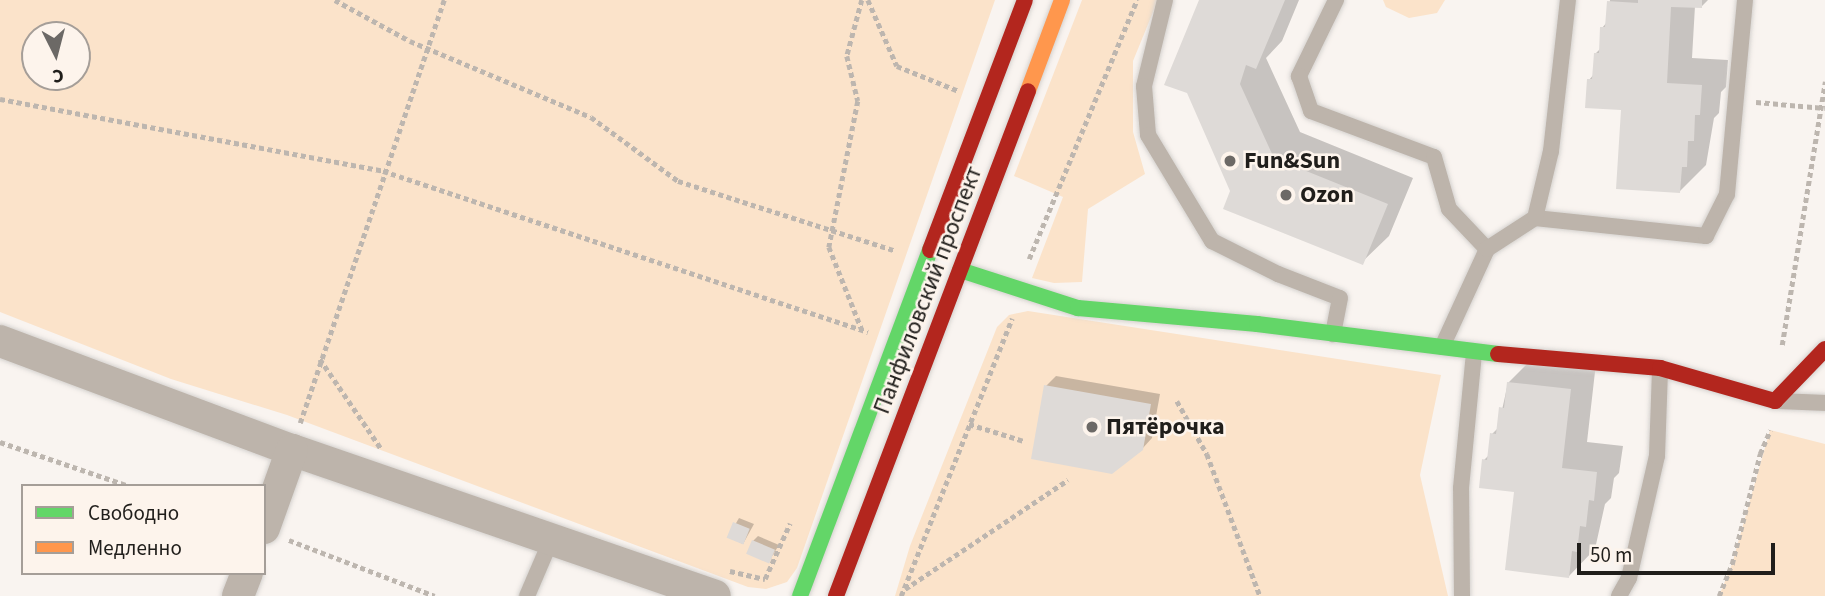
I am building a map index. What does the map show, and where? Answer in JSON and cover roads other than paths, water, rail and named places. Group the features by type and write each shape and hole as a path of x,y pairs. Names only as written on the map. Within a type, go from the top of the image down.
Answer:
{"main road":[{"name":"Панфиловский проспект","path":"800,596 1025,0"},
{"name":"Панфиловский проспект","path":"836,596 1062,0"},
{"path":"960,270 1078,308 1333,334 1474,352 1660,368 1774,401 1825,349"}],"street":[{"path":"0,341 292,450 715,596"},
{"path":"270,532 292,450"},
{"path":"238,596 246,575"}],"lane":[{"path":"1165,0 1144,86 1148,135 1212,241 1278,274 1340,298 1333,334"},
{"path":"1336,0 1299,76 1311,111 1434,157 1449,209 1487,249"},
{"path":"1535,218 1551,151 1568,0"},
{"path":"1442,347 1487,249 1535,218 1706,236 1727,194 1738,100 1745,0"},
{"path":"1462,596 1461,488 1474,352"},
{"path":"1619,596 1629,578 1657,456 1660,368"},
{"path":"1774,401 1825,403"},
{"path":"527,596 551,540"}],"place":[{"name":"Fun&Sun","path":"1230,161"},
{"name":"Ozon","path":"1286,195"},
{"name":"Пятёрочка","path":"1092,427"}]}
